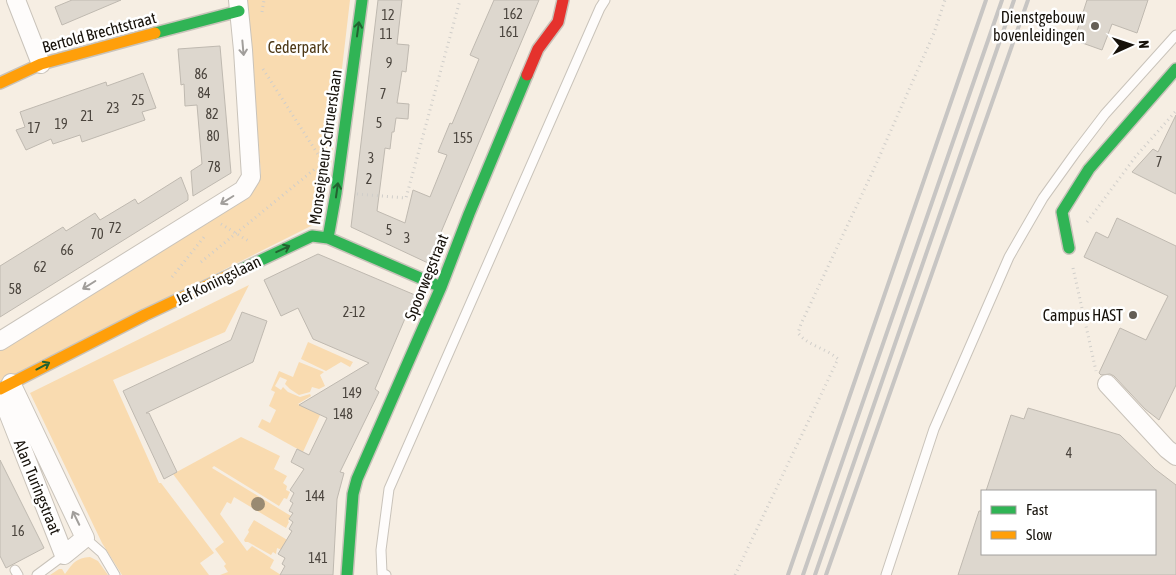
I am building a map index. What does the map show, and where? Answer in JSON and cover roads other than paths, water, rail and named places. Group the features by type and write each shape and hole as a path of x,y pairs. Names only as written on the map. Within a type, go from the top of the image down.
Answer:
{"street":[{"path":"16,0 41,64"},
{"name":"Monseigneur Schruerslaan","path":"328,238 336,193 362,0"},
{"name":"Spoorwegstraat","path":"347,575 355,486 441,287 469,214 538,50 558,22 563,0"},
{"path":"0,341 243,190 251,177 243,50 238,6"},
{"name":"Bertold Brechtstraat","path":"0,83 41,64 238,6"},
{"path":"1069,248 1062,212 1089,169 1176,70"},
{"name":"Jef Koningslaan","path":"4,388 145,315 312,236 328,238 441,287"},
{"path":"1107,384 1167,449 1176,456"},
{"name":"Alan Turingstraat","path":"4,388 85,538 64,555 4,388"}],"lane":[{"path":"386,575 382,573 381,550 389,489 605,0"},
{"path":"886,575 934,429 1009,257 1043,198 1076,152 1105,114 1176,35"},
{"name":"Alan Turingstraat","path":"85,538 102,553 115,575"},
{"name":"Alan Turingstraat","path":"37,575 64,555"}],"railway":[{"path":"788,575 986,0"},
{"path":"803,575 1002,0"},
{"path":"815,575 1014,0"},
{"path":"826,575 1028,0"}],"place":[{"name":"Dienstgebouw bovenleidingen","path":"1095,26"},
{"name":"Campus HAST","path":"1133,315"}],"park label":[{"name":"Cederpark","path":"298,47"}]}
